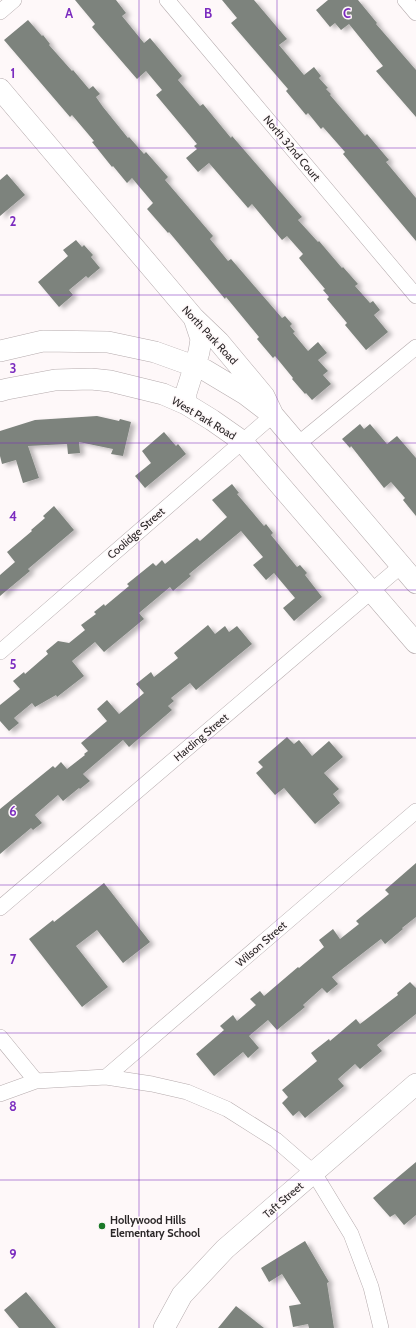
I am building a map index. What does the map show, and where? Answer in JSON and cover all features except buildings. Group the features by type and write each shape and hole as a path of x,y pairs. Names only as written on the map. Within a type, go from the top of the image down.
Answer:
{"street":[{"path":"0,12 14,0"},
{"name":"North 32nd Court","path":"167,0 416,296"},
{"path":"405,0 416,13"},
{"name":"North Park Road","path":"0,89 194,318 219,342 264,396 273,415 416,583"},
{"path":"186,404 186,393 199,352 201,339 194,318"},
{"path":"0,351 43,341 108,342 155,352 205,370 245,394 273,415"},
{"path":"298,444 416,347"},
{"name":"West Park Road","path":"0,391 55,380 91,379 136,386 163,394 186,404 242,441"},
{"name":"Coolidge Street","path":"0,652 273,415"},
{"path":"242,441 416,643"},
{"name":"Harding Street","path":"0,908 401,566"},
{"name":"Wilson Street","path":"106,1077 416,811"},
{"path":"0,1038 36,1081"},
{"path":"0,1094 36,1081 106,1077 152,1084 186,1092 228,1109 276,1140 314,1173 351,1234 370,1287 381,1328"},
{"name":"Taft Street","path":"164,1328 182,1295 225,1249 416,1084"}],"place":[{"name":"Hollywood Hills Elementary School","path":"102,1226"}]}
